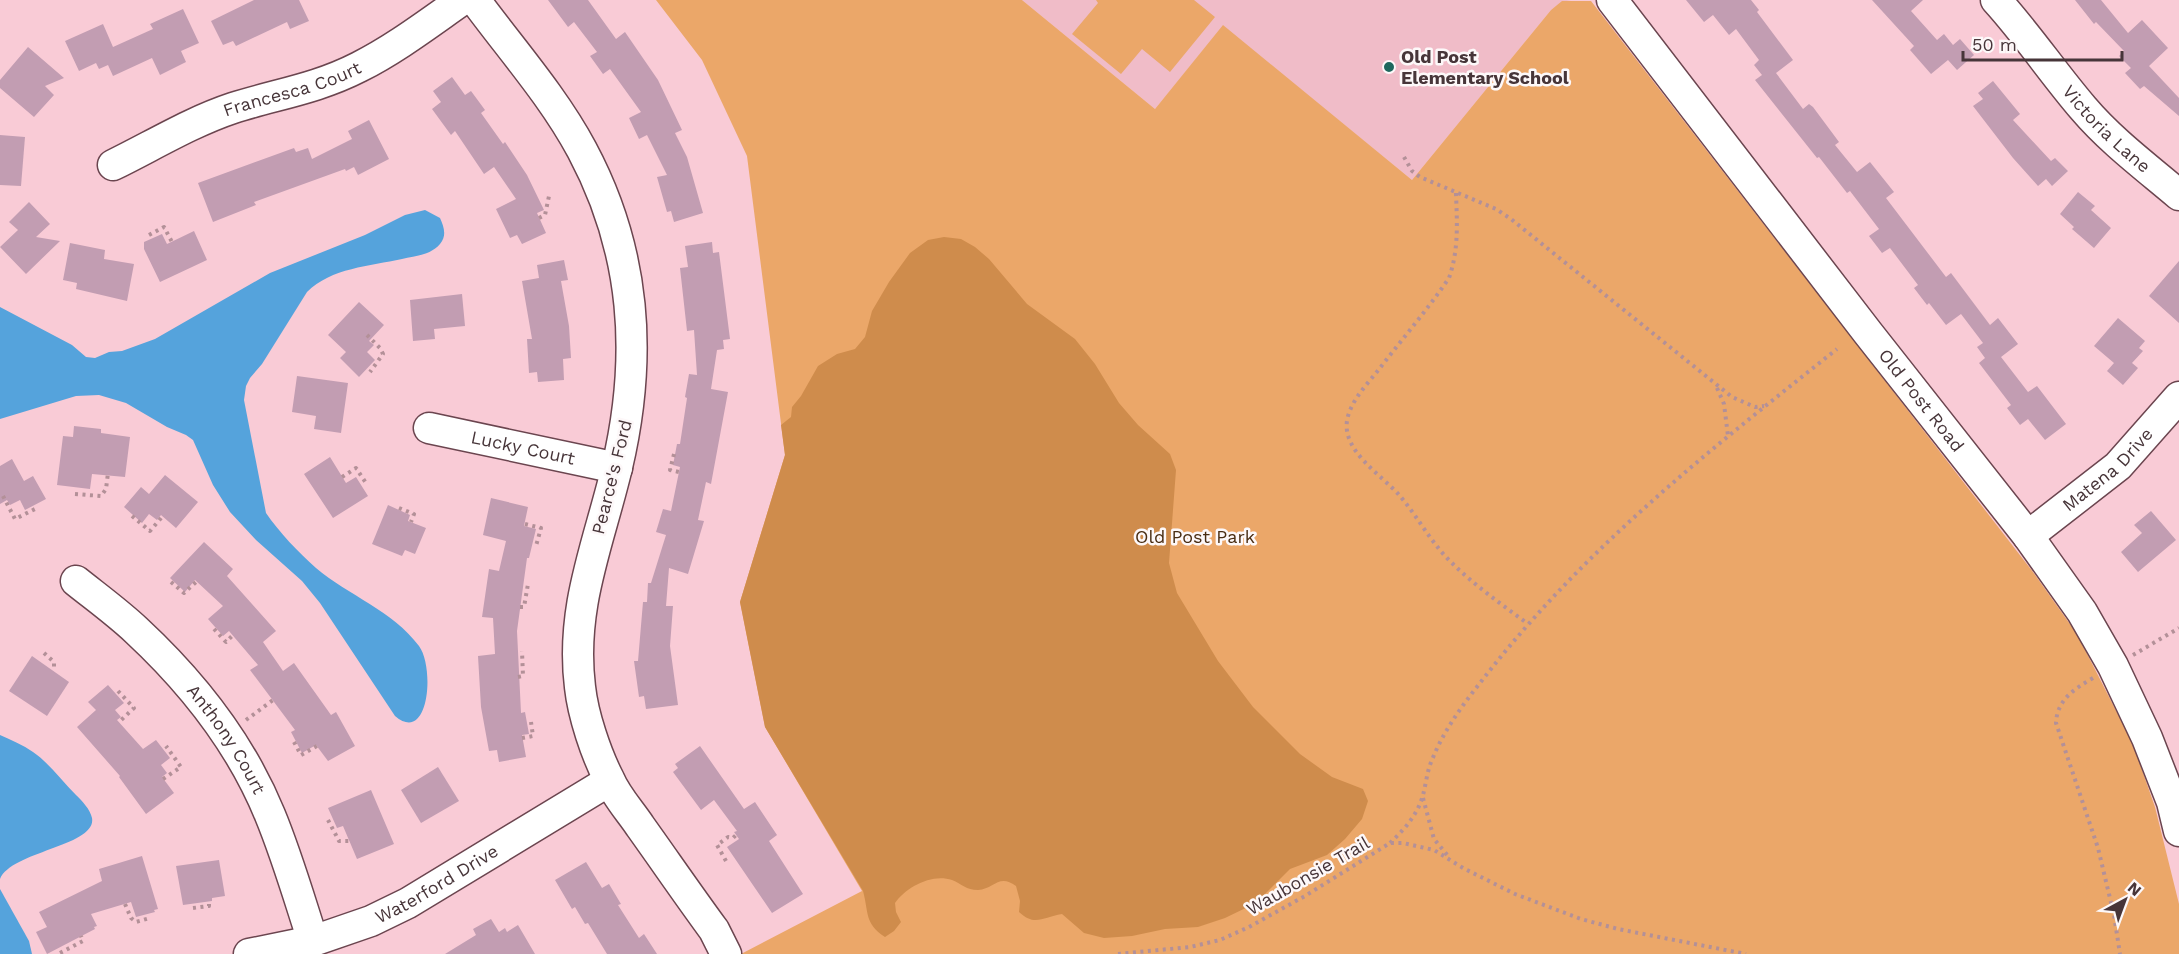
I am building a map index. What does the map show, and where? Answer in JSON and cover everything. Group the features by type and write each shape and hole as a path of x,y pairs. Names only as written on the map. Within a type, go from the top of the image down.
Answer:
{"street":[{"name":"Francesca Court","path":"113,165 225,111 303,90 351,71 388,51 462,0"},
{"name":"Pearce's Ford","path":"475,0 559,112 601,189 615,230 628,297 633,362 629,407 616,468 580,606 577,647 580,689 592,737 609,781 714,930 726,954"},
{"name":"Old Post Road","path":"1611,0 2028,536 2082,612 2113,666 2176,801 2179,831"},
{"name":"Victoria Lane","path":"1996,0 2083,109 2109,135 2179,195"},
{"name":"Matena Drive","path":"2028,536 2118,466 2179,397"},
{"name":"Lucky Court","path":"429,428 616,468"},
{"name":"Anthony Court","path":"76,581 135,629 170,664 202,700 227,736 248,770 269,813 287,858 312,940"},
{"name":"Waterford Drive","path":"249,954 312,940 371,921 408,903 609,781"}],"path":[{"path":"1404,157 1412,171 1420,177 1496,209 1511,219 1732,398 1755,407 1765,406"},
{"path":"1456,193 1458,238 1456,259 1449,278 1361,391 1349,413 1346,426 1348,437 1355,450 1406,503 1425,532 1446,557 1486,593 1528,624"},
{"path":"539,218 545,215 549,196"},
{"path":"149,234 164,227 172,242"},
{"path":"367,335 383,354 370,372"},
{"path":"1390,843 1412,818 1423,798 1431,761 1444,733 1480,682 1528,624 1605,542 1669,484 1838,349"},
{"path":"1713,384 1724,404 1728,436"},
{"path":"674,454 670,470 679,472"},
{"path":"342,477 356,468 366,483"},
{"path":"75,494 101,496 106,489 108,473"},
{"path":"3,496 15,519 37,508"},
{"path":"399,508 414,514 411,522"},
{"path":"132,516 150,531 162,517"},
{"path":"525,524 541,528 536,546"},
{"path":"171,582 184,593 197,581"},
{"path":"520,607 524,608 528,584"},
{"path":"214,628 226,642 233,635"},
{"path":"2130,656 2179,628"},
{"path":"518,677 524,676 522,651"},
{"path":"44,653 54,662 54,669"},
{"path":"2098,675 2082,684 2062,701 2055,723 2098,848 2112,904 2120,954"},
{"path":"118,691 134,708 119,722"},
{"path":"246,720 273,700"},
{"path":"522,738 533,736 531,722"},
{"path":"294,742 301,755 317,746"},
{"path":"163,779 181,767 166,746"},
{"path":"1423,798 1434,839 1450,859"},
{"path":"328,820 339,841 349,841"},
{"path":"726,861 717,845 728,837 733,838 736,835"},
{"name":"Waubonsie Trail","path":"1118,954 1190,947 1220,940 1296,901 1390,843 1426,847 1515,894 1581,919 1618,929 1746,954"},
{"path":"193,908 209,906 209,902"},
{"path":"125,904 131,918 136,922 150,918"},
{"path":"60,953 83,941 81,936"}],"shaded area":[{"name":"Old Post Elementary School","path":"1022,0 1571,0 1562,2 1551,10 1412,180 1223,26 1155,109"},
{"path":"944,237 961,239 975,247 989,259 1027,304 1075,339 1095,364 1119,403 1138,425 1170,454 1176,470 1169,563 1177,593 1218,661 1253,707 1300,754 1332,777 1363,789 1368,801 1362,819 1327,855 1290,869 1256,903 1225,918 1198,927 1165,929 1132,936 1104,938 1084,933 1062,914 1039,920 1025,917 1019,912 1020,901 1016,886 1010,882 1001,881 984,889 974,890 952,880 936,878 920,883 900,897 895,903 901,922 885,937 870,922 863,891 765,727 740,602 785,455 781,425 791,417 792,407 818,366 837,354 855,349 865,337 872,311 910,253 928,240"}],"green space":[{"name":"Old Post Park","path":"656,0 1022,0 1155,109 1223,25 1412,180 1551,10 1562,1 1591,1 2033,572 2077,634 2133,744 2155,807 2179,904 2179,954 741,954 862,891 765,727 740,602 785,455 747,156 702,60"},
{"path":"1096,0 1194,0 1215,17 1170,72 1142,49 1121,74 1072,34 1098,3"}],"water":[{"path":"425,210 440,218 444,235 440,244 432,251 352,269 317,284 307,292 262,364 250,378 244,400 266,513 289,542 316,568 383,613 419,646 427,670 426,700 422,712 415,720 406,722 395,716 320,603 302,581 256,540 230,512 213,485 193,440 126,403 99,395 76,396 0,419 0,307 72,345 86,357 95,358 155,339 270,273 365,235 405,215"},
{"path":"0,735 25,747 44,761 90,811 92,818 90,828 81,835 20,862 8,869 0,879"},
{"path":"0,889 29,941 32,954 0,954"}],"building":[{"path":"254,0 299,0 309,21 290,29 287,22 236,46 233,41 223,45 211,21"},
{"path":"548,0 588,0 616,39 625,32 658,80 682,130 675,133 687,157 703,213 674,222 671,211 667,212 657,177 667,175 647,135 639,139 629,118 641,112 610,69 603,74 590,56 597,52 574,22 568,27"},
{"path":"1686,0 1751,0 1759,10 1757,12 1793,60 1776,73 1803,109 1809,104 1813,107 1839,142 1835,145 1857,172 1870,162 1894,192 1886,198 1946,277 1951,273 1990,325 1998,318 2018,344 2001,357 2028,392 2037,386 2066,424 2045,440 2028,419 2020,425 2007,408 2011,405 1979,363 1985,358 1977,347 1983,343 1961,314 1946,325 1929,303 1927,305 1914,288 1918,285 1890,248 1882,253 1869,236 1879,229 1850,191 1847,193 1819,157 1817,158 1755,80 1762,75 1754,65 1759,60 1736,29 1729,35 1713,15 1704,22"},
{"path":"1872,0 1923,0 1911,11 1937,40 1944,34 1953,45 1960,39 1974,55 1957,70 1948,60 1931,74 1910,50 1914,46"},
{"path":"2075,0 2101,0 2128,33 2142,20 2168,48 2149,66 2179,98 2179,116 2144,86 2140,89 2125,73 2131,68 2119,56 2124,51 2096,22 2094,24"},
{"path":"183,9 199,43 181,51 186,62 160,75 152,58 113,76 108,65 99,69 96,63 79,71 65,41 103,24 113,47 153,29 150,24"},
{"path":"28,47 64,78 45,86 54,95 34,117 0,88 0,80"},
{"path":"452,77 465,95 471,91 485,110 481,113 503,144 505,142 527,175 544,210 537,213 546,233 522,244 517,235 510,238 496,209 516,199 494,167 484,174 455,131 451,135 432,109 441,102 433,91"},
{"path":"1993,81 2020,114 2013,120 2051,161 2055,158 2068,171 2052,186 2046,179 2038,186 1973,106 1983,99 1978,93"},
{"path":"369,120 389,159 358,175 354,167 346,171 345,169 254,202 256,205 213,222 198,183 294,148 296,152 308,148 312,159 352,139 348,131"},
{"path":"0,135 25,137 21,186 0,185"},
{"path":"2078,192 2095,206 2091,210 2111,228 2094,248 2072,229 2074,227 2060,214"},
{"path":"29,202 50,224 36,237 60,241 26,274 0,247 18,230 9,222"},
{"path":"194,231 207,260 160,282 144,249 144,242 162,234 167,244"},
{"path":"712,242 713,253 719,252 730,339 723,340 724,349 717,350 711,389 728,392 711,484 706,482 698,520 704,521 688,574 669,568 666,606 673,606 670,646 678,705 646,709 644,696 639,697 634,661 638,661 643,602 647,602 648,583 651,583 666,535 656,532 663,509 671,511 680,467 673,465 677,444 680,444 689,374 697,375 694,330 687,331 680,268 688,267 685,246"},
{"path":"70,243 105,250 104,259 134,264 127,301 76,289 77,283 63,280"},
{"path":"564,260 568,280 561,281 569,326 571,358 563,359 564,380 538,382 537,372 529,373 527,339 532,339 522,281 539,278 537,265"},
{"path":"2179,261 2179,323 2149,296"},
{"path":"462,294 465,326 434,329 435,339 413,341 410,300"},
{"path":"359,302 384,325 369,341 374,345 367,352 375,360 359,377 340,358 346,352 328,335"},
{"path":"2118,318 2145,341 2139,348 2143,351 2132,363 2138,368 2123,385 2107,371 2114,363 2094,346"},
{"path":"297,376 348,383 341,433 314,429 316,416 292,412"},
{"path":"74,426 101,429 101,433 130,437 125,477 92,474 90,489 57,485 63,436 73,437"},
{"path":"330,457 346,483 356,477 368,496 333,518 304,474"},
{"path":"12,459 24,481 33,476 46,499 25,510 20,500 10,505 7,500 0,504 0,466"},
{"path":"165,475 198,502 176,528 161,515 157,520 149,514 142,523 124,507 141,487 149,494"},
{"path":"491,498 528,507 524,526 536,529 529,558 527,558 517,631 521,713 525,712 529,734 522,735 526,757 499,762 497,750 489,751 481,707 478,656 495,654 493,618 482,617 489,569 499,571 506,541 483,535"},
{"path":"388,505 410,515 408,521 426,528 415,554 405,550 402,556 372,544"},
{"path":"2151,511 2176,540 2138,572 2121,552 2142,533 2134,525"},
{"path":"204,542 233,569 227,576 276,631 263,642 283,671 294,663 331,715 336,712 355,746 328,761 316,745 302,753 291,732 295,730 250,670 258,665 229,631 223,636 208,619 223,606 195,580 185,592 170,578"},
{"path":"32,656 69,682 47,716 9,691"},
{"path":"108,685 124,703 115,710 121,717 117,720 143,749 156,740 170,758 161,765 167,773 162,777 174,793 146,814 120,776 77,727 96,710 88,702"},
{"path":"700,746 744,809 755,802 777,835 769,841 803,894 772,913 727,847 739,839 734,832 737,831 714,800 701,810 673,772 678,768 675,764"},
{"path":"438,767 459,801 421,823 401,790"},
{"path":"371,790 394,844 357,859 343,826 337,828 328,808"},
{"path":"142,856 158,909 136,917 131,902 91,914 97,926 94,927 95,929 47,954 36,932 47,927 39,912 102,881 99,869"},
{"path":"219,860 225,896 212,898 212,901 183,905 176,866"},
{"path":"586,862 602,888 609,884 621,904 618,905 639,938 644,934 657,954 607,954 588,923 585,924 575,907 572,909 555,880"},
{"path":"491,919 499,932 505,928 507,932 518,925 535,954 445,954 476,935 473,929"}],"place":[{"name":"Old Post Elementary School","path":"1389,67"}]}
